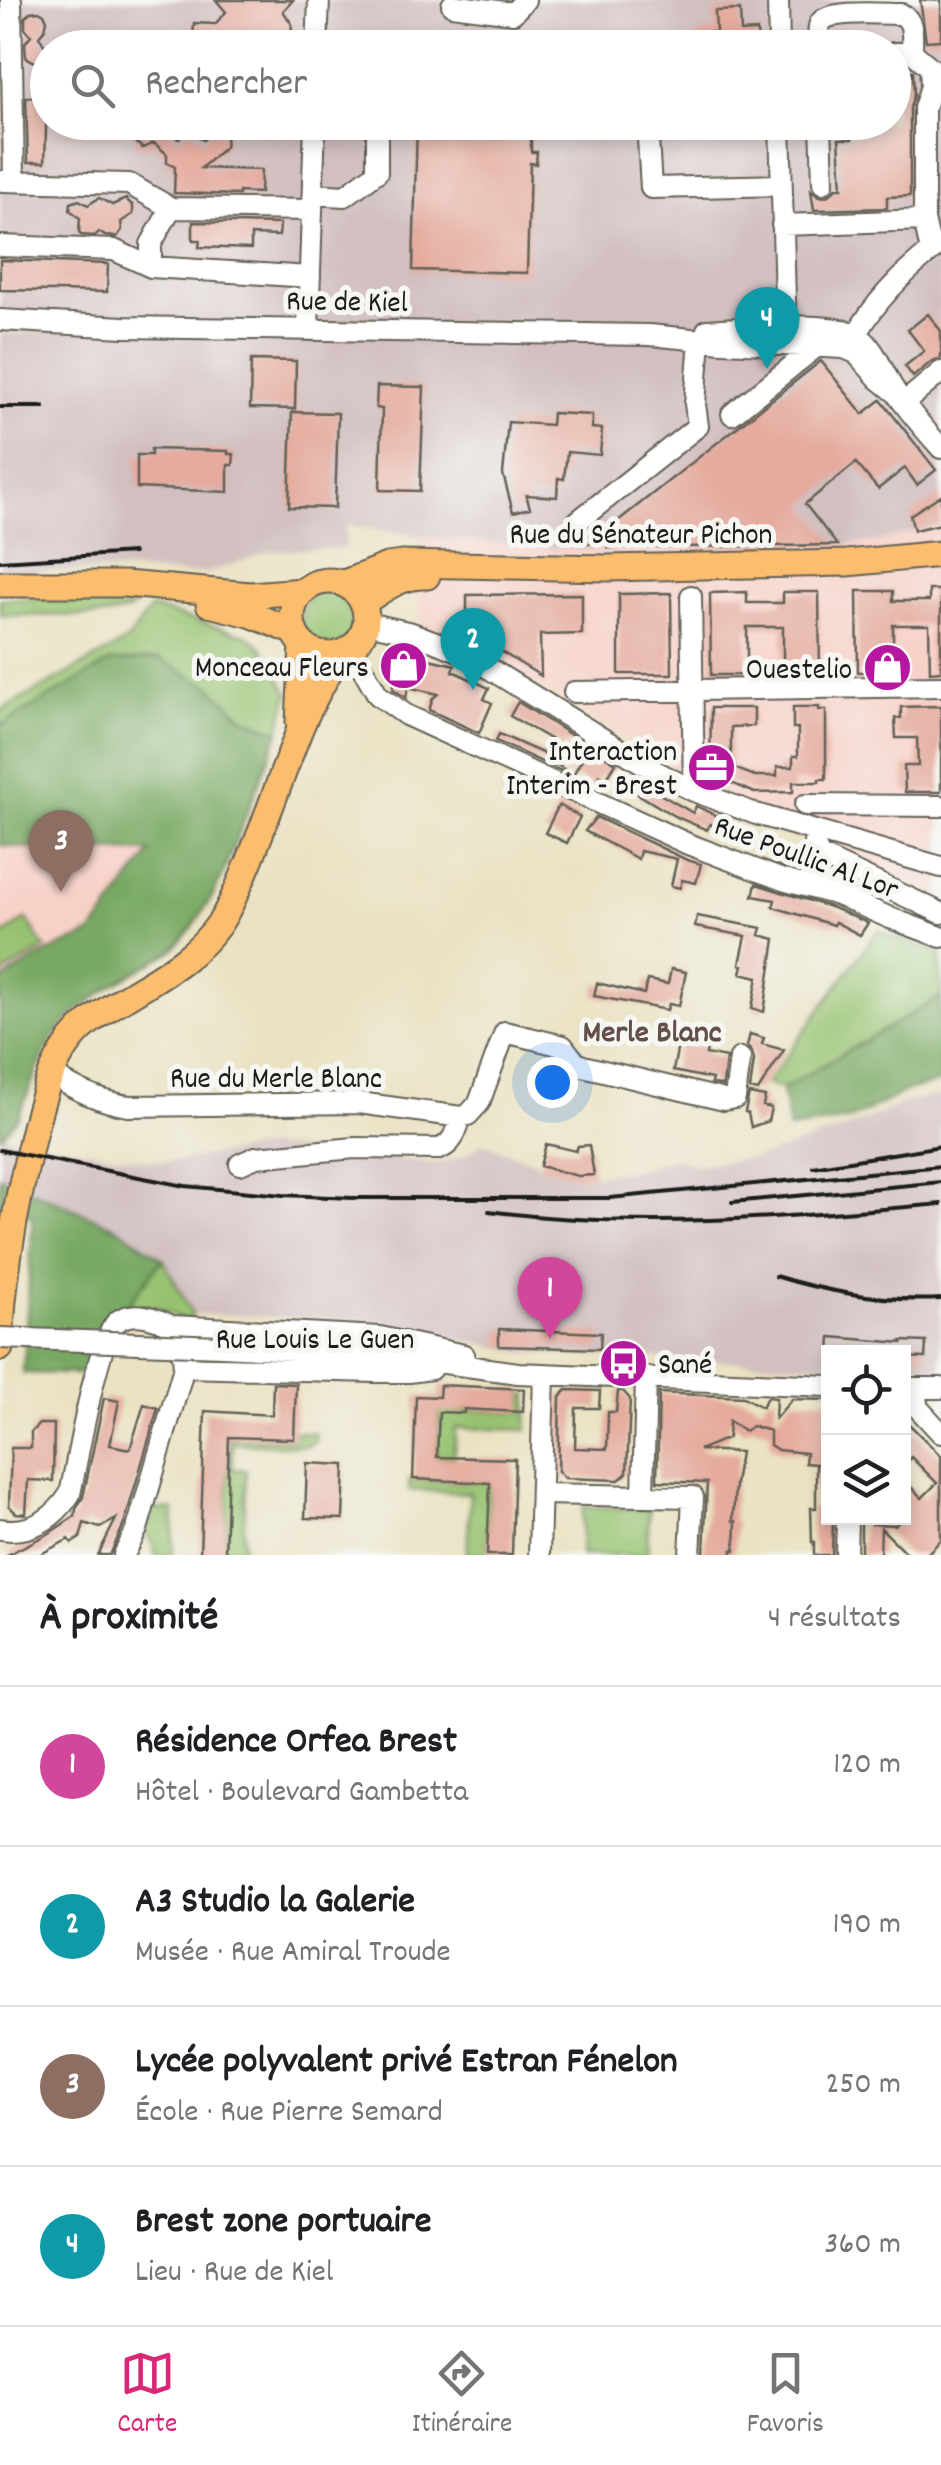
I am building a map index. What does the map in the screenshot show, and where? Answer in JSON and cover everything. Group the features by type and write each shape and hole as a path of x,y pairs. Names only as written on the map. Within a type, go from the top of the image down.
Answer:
{"main road":[{"name":"Rue du Sénateur Pichon","path":"344,583 402,564 607,568 847,563 941,554"},
{"name":"Rue du Sénateur Pichon","path":"365,613 398,580 416,576 524,580 825,578 941,567"},
{"path":"0,587 124,584 250,595 303,591 328,580 352,588 365,613 362,637 346,651 298,732 267,818 218,925 204,944 180,963 87,1024 64,1052 52,1075 36,1122 9,1242 0,1348"},
{"path":"0,587 124,591 198,602 250,614 299,638 318,653 346,651"},
{"path":"298,732 299,638 292,623 294,606 303,591"}],"street":[{"path":"11,0 7,180 129,184 171,208 313,202 345,196 377,172 377,140"},
{"path":"317,30 318,0"},
{"path":"452,5 513,13 525,0"},
{"path":"778,0 779,30"},
{"path":"818,30 821,21 832,14 901,14 910,21 908,30"},
{"path":"732,414 818,345 847,332 908,268 936,247 924,220 924,108 935,94 930,67 911,56"},
{"path":"308,330 315,140"},
{"path":"648,140 652,188 781,185"},
{"path":"780,140 784,333"},
{"path":"822,140 823,183"},
{"path":"151,266 152,244 171,208"},
{"path":"782,225 924,220"},
{"path":"0,246 114,250 151,266 310,277"},
{"name":"Rue de Kiel","path":"0,322 650,335 784,333"},
{"path":"784,333 847,332 868,346 900,398"},
{"path":"784,333 856,353 941,448"},
{"name":"Rue de Kiel","path":"650,335 700,339 784,333"},
{"path":"578,520 698,426 695,404 700,339"},
{"path":"900,398 941,372"},
{"path":"691,596 694,791"},
{"path":"365,613 464,653 654,771 694,791 756,814 941,868"},
{"name":"Rue Poullic Al Lor","path":"346,651 378,695 406,715 688,844 783,880 838,895 915,937 941,938"},
{"path":"574,692 941,686"},
{"path":"806,806 941,806"},
{"path":"816,831 816,852 941,913"},
{"path":"837,836 837,864"},
{"path":"240,1164 256,1157 341,1149 439,1148 451,1142 461,1117 479,1103 505,1032 563,1046 583,1066 724,1100 735,1098 740,1058"},
{"name":"Rue du Merle Blanc","path":"52,1075 84,1094 129,1106 359,1104 461,1117"},
{"name":"Rue Louis Le Guen","path":"0,1529 20,1530 38,1524 59,1512 70,1494 98,1360 118,1320 136,1315 172,1326 184,1368 411,1358 452,1366 544,1374"},
{"path":"172,1326 380,1337 411,1358"},
{"path":"0,1338 378,1354 544,1374 821,1386"},
{"path":"124,1555 138,1529 184,1368"},
{"path":"540,1555 544,1374"},
{"path":"643,1495 646,1377"},
{"path":"911,1388 941,1388"},
{"path":"911,1392 918,1408 941,1433"},
{"path":"541,1494 694,1497 690,1555"},
{"path":"846,1525 846,1555"}],"shaded area":[{"path":"0,0 941,0 941,525 879,541 839,545 605,550 420,536 346,525 346,548 270,551 211,572 0,571 0,334 53,334 0,331"},
{"path":"941,525 941,902 718,794 524,678 421,626 416,576 420,536 605,550 839,545 879,541"},
{"path":"0,845 152,852 92,933 40,956 0,982"},
{"path":"941,1095 941,1370 911,1369 911,1345 821,1345 821,1365 523,1353 380,1321 192,1314 163,1259 118,1228 0,1177 0,1135 151,1161 266,1147 432,1163 469,1153 482,1143 581,1177 642,1169 675,1157 696,1165 757,1158 855,1125 903,1103"}],"green space":[{"path":"329,590 349,598 357,618 349,638 329,646 309,638 301,618 309,598"},
{"path":"0,599 142,599 128,611 105,616 0,615"},
{"path":"151,608 248,636 262,647 289,693 279,732 244,718 211,688 0,726 0,711 127,641"},
{"path":"159,659 211,687 244,718 279,732 224,871 192,928 172,951 113,985 59,1029 46,1049 18,1117 0,1135 0,982 40,956 92,933 151,852 0,845 0,726 110,662"},
{"path":"27,919 45,948 0,976 0,937"},
{"path":"878,930 941,954 941,997 782,1089 766,1084"},
{"path":"941,997 941,1082 909,1090 851,1119 789,1129 782,1089"},
{"path":"0,1177 118,1228 163,1259 130,1301 108,1319 89,1374 23,1373 33,1216 0,1207"},
{"path":"163,1259 192,1314 189,1322 155,1307 123,1307"},
{"path":"523,1394 528,1394 527,1430 456,1428 454,1458 437,1457 439,1408 458,1409 458,1413 464,1409 522,1412"},
{"path":"294,1433 315,1433 315,1441 308,1446 233,1443 232,1469 246,1470 243,1555 225,1555 229,1437 293,1439"},
{"path":"409,1479 490,1483 487,1555 467,1555 470,1493 409,1490"},
{"path":"583,1507 649,1509 647,1555 581,1555"},
{"path":"151,1509 174,1510 173,1555 155,1555 145,1533"}],"building":[{"path":"216,0 293,0 283,11 292,30 194,30 194,23 215,24 226,12"},
{"path":"920,0 941,0 941,40 926,41"},
{"path":"740,10 741,30 716,30 715,11"},
{"path":"30,12 44,14 44,30 30,30 30,34 25,28 25,17"},
{"path":"30,36 30,59 26,57 25,43"},
{"path":"911,71 914,94 911,104"},
{"path":"26,97 30,97 30,140 46,140 45,162 28,162"},
{"path":"135,140 226,140 225,147 201,168 261,170 260,193 174,193 175,167 167,163 167,154 154,143 143,148"},
{"path":"417,140 531,140 531,152 537,152 536,164 530,163 527,273 413,270"},
{"path":"839,140 910,140 910,196 887,197 887,208 814,210 811,190 824,197 842,188"},
{"path":"99,198 112,205 126,199 133,206 133,214 121,222 122,230 117,237 99,232 95,236 79,233 80,218 70,210 71,203 79,200 88,205"},
{"path":"193,222 280,224 279,236 251,235 251,249 199,247 200,240 193,240"},
{"path":"0,260 108,264 107,292 0,290"},
{"path":"928,314 941,331 941,358 913,377 905,366 924,351 908,330"},
{"path":"251,360 296,361 295,409 250,408"},
{"path":"821,361 863,414 881,400 936,470 917,485 905,468 878,489 856,463 805,504 837,545 608,548 608,542 590,543"},
{"path":"377,386 424,387 420,491 380,490 382,409 376,408"},
{"path":"292,412 338,413 335,508 289,507"},
{"path":"552,413 592,415 592,428 602,429 600,455 567,452 564,479 558,478 557,497 526,495 530,508 513,512 503,474 508,422 551,425"},
{"path":"151,449 234,454 233,465 228,465 228,492 137,488 137,455 151,455"},
{"path":"941,495 941,524 914,530 910,515"},
{"path":"929,590 941,590 941,671 930,672 929,625 893,625 893,672 858,672 857,591 893,591 893,601 929,601"},
{"path":"747,592 747,603 783,603 783,592 819,592 820,674 783,674 783,627 747,627 747,675 711,675 710,593"},
{"path":"671,593 672,674 619,674 619,594"},
{"path":"582,594 582,634 540,635 541,676 467,631 467,595"},
{"path":"407,654 455,665 453,671 489,688 484,699 492,703 479,733 429,710 438,694 408,687 406,698 393,689 399,660"},
{"path":"518,702 616,763 606,779 600,775 594,786 496,741 499,734 558,760 556,764 573,775 587,750 566,743 564,747 510,716"},
{"path":"941,706 941,792 905,792 904,766 918,766 917,738 896,738 895,718 901,718 901,707"},
{"path":"793,707 826,710 826,779 793,782 793,792 755,793 710,774 711,708 754,708 754,726 731,727 731,767 755,776 777,776 777,767 793,767 793,756 798,756"},
{"path":"644,785 693,813 696,806 733,824 729,833 710,824 707,830 674,816 638,794"},
{"path":"559,805 580,817 567,843 545,833"},
{"path":"596,817 701,864 696,883 682,880 680,888 671,886 677,859 640,851 638,859 585,831"},
{"path":"756,884 868,923 860,935 835,922 833,925 773,907 775,900 753,896"},
{"path":"697,916 762,928 760,935 775,939 764,1012 752,1008 758,977 741,973 746,936 695,927"},
{"path":"671,969 686,972 679,1006 669,1004 667,1010 594,996 597,983 644,994 647,980 668,984"},
{"path":"750,1034 764,1038 762,1044 784,1050 758,1091 750,1089 754,1060 747,1046"},
{"path":"679,1040 707,1046 706,1054 726,1058 723,1086 711,1083 712,1079 673,1071"},
{"path":"749,1094 765,1097 763,1106 771,1108 768,1121 751,1127 745,1112"},
{"path":"546,1144 576,1151 578,1146 589,1145 594,1175 578,1176 540,1166"},
{"path":"499,1329 601,1333 600,1349 499,1346"},
{"path":"831,1337 926,1342 925,1358 911,1357 911,1345 830,1345"},
{"path":"273,1383 296,1384 294,1439 229,1437 225,1555 200,1555 205,1411 272,1415"},
{"path":"440,1385 524,1389 523,1412 439,1412 437,1457 515,1459 512,1555 487,1555 490,1483 413,1479 416,1396 439,1397"},
{"path":"567,1390 600,1391 599,1408 576,1408 575,1448 607,1449 608,1412 616,1412 618,1391 630,1399 627,1473 619,1480 565,1478 558,1471 560,1397"},
{"path":"659,1393 743,1397 762,1407 767,1397 776,1398 775,1419 792,1399 821,1400 821,1525 833,1525 832,1555 814,1555 811,1508 816,1508 816,1464 805,1463 806,1453 778,1450 770,1445 770,1431 752,1426 745,1431 729,1421 728,1438 699,1450 740,1452 732,1555 704,1555 707,1483 657,1481"},
{"path":"104,1398 119,1401 110,1445 130,1449 144,1404 158,1408 124,1524 110,1555 98,1555 116,1519 100,1528 84,1523 80,1538 72,1543 69,1539 39,1555 7,1555 75,1516 83,1497"},
{"path":"39,1424 54,1424 53,1481 28,1480 26,1514 16,1513 9,1506 11,1448 31,1448 31,1432"},
{"path":"911,1426 941,1456 941,1540 926,1555 908,1555 881,1528 880,1555 861,1555 861,1525 911,1525 911,1487 922,1498 937,1483 911,1457"},
{"path":"307,1463 345,1465 343,1519 305,1518"}],"railway":[{"path":"0,407 44,407"},
{"path":"0,561 133,553"},
{"path":"813,1167 941,1146"},
{"path":"0,1150 185,1186 353,1198 610,1198 941,1166"},
{"path":"732,1202 941,1182"},
{"path":"489,1211 658,1221 941,1204"},
{"path":"775,1276 857,1295 941,1299"}],"place":[{"name":"Brest zone portuaire","path":"767,369"},
{"name":"Monceau Fleurs","path":"404,666"},
{"name":"Ouestelio","path":"887,668"},
{"name":"A3 Studio la Galerie","path":"473,690"},
{"name":"Interaction Interim - Brest","path":"712,767"},
{"name":"Lycée polyvalent privé Estran Fénelon","path":"61,892"},
{"name":"Résidence Orfea Brest","path":"550,1339"},
{"name":"Sané","path":"623,1363"}],"district":[{"name":"Merle Blanc","path":"652,1030"}]}
